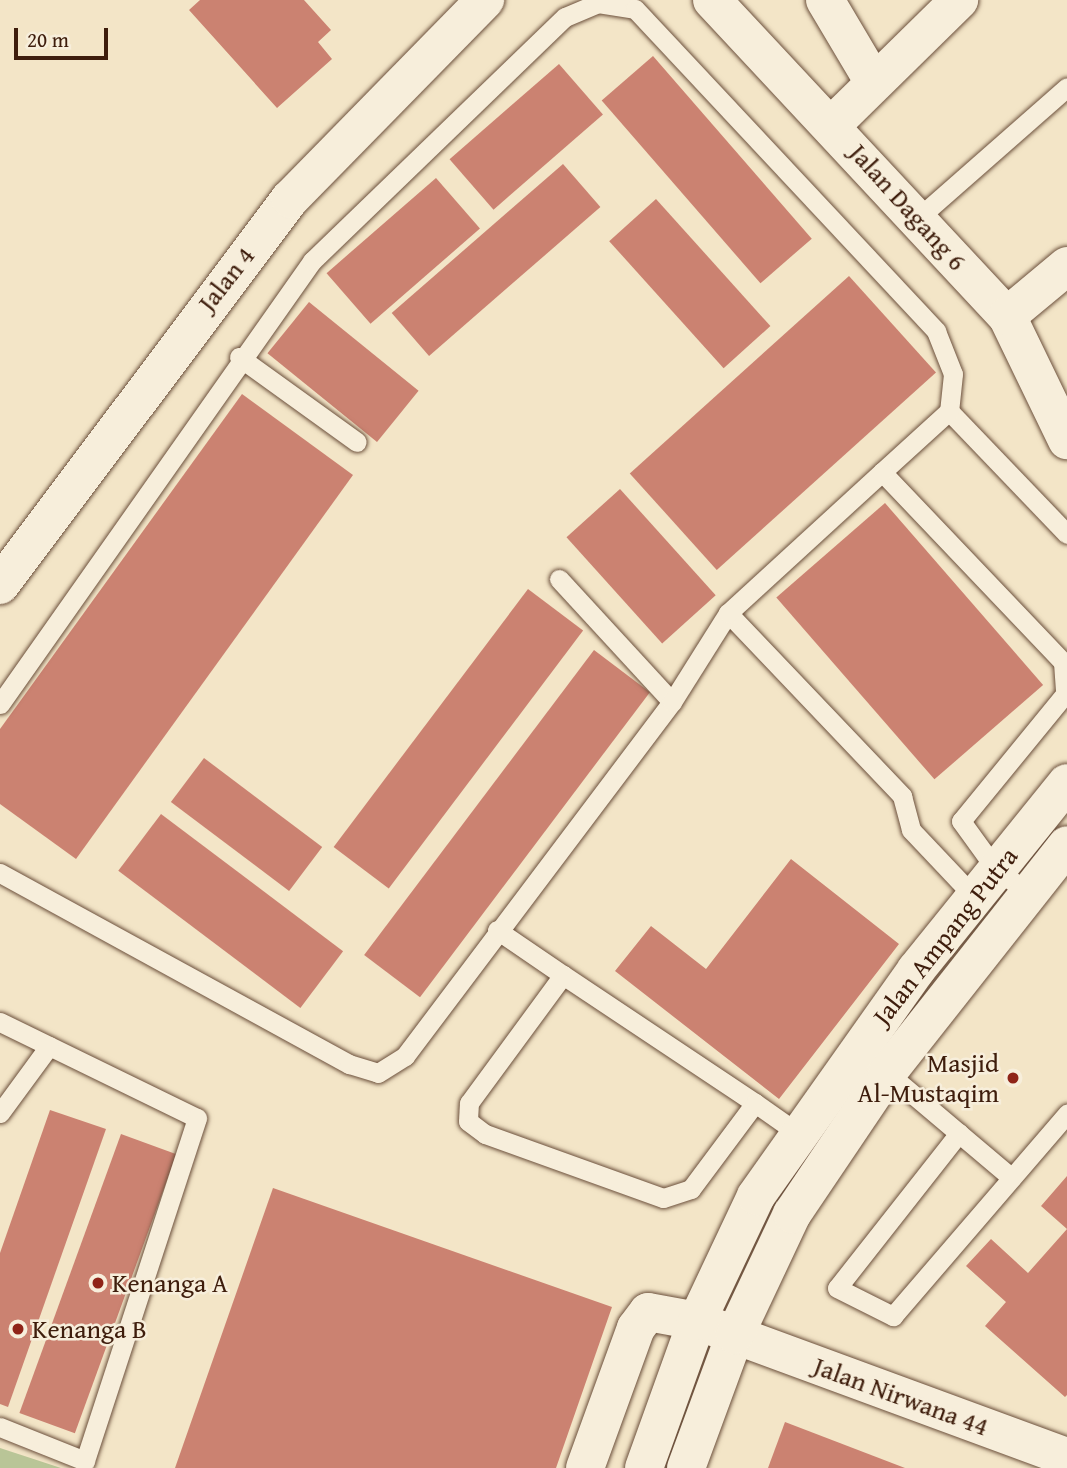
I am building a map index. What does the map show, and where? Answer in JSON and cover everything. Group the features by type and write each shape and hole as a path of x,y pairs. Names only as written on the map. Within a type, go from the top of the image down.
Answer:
{"street":[{"name":"Jalan 4","path":"0,586 290,199 485,0"},
{"name":"Jalan Dagang 6","path":"712,0 833,124 1007,316 1067,440"},
{"path":"825,0 873,81"},
{"path":"833,124 873,81 959,0"},
{"path":"1007,316 1067,266"},
{"name":"Jalan Ampang Putra","path":"644,1468 697,1321 756,1196 859,1047 984,883 1067,783"},
{"name":"Jalan Ampang Putra","path":"686,1468 735,1335 792,1214 887,1073 1067,845"},
{"name":"Jalan Nirwana 44","path":"585,1468 636,1328 649,1312 697,1321 1067,1457"}],"lane":[{"path":"0,704 239,357 312,261 565,17 598,3 635,9 936,331 953,374 949,411 728,613 671,702 497,930 405,1056 378,1073 349,1064 0,873"},
{"path":"918,218 1067,87"},
{"path":"239,357 357,442"},
{"path":"949,411 1067,534"},
{"path":"883,472 1063,662 1065,694 961,821 984,883 1016,907"},
{"path":"559,579 671,702"},
{"path":"728,613 902,796 911,830 1016,907"},
{"path":"497,930 799,1134"},
{"path":"563,975 469,1103 468,1121 485,1134 663,1199 680,1197 755,1103"},
{"path":"0,1021 197,1118 85,1461 0,1427"},
{"path":"0,1113 49,1046"},
{"path":"859,1047 1012,1178"},
{"path":"958,1133 837,1289 892,1315 1067,1114"}],"green space":[{"path":"0,1448 61,1468 0,1468"}],"building":[{"path":"200,0 304,0 331,30 318,42 332,59 277,108 189,10"},
{"path":"653,56 812,239 760,283 602,101"},
{"path":"559,64 603,115 494,210 450,159"},
{"path":"563,164 600,207 429,356 392,313"},
{"path":"436,178 480,229 371,324 327,273"},
{"path":"656,199 770,326 724,368 609,241"},
{"path":"849,276 936,373 717,570 630,473"},
{"path":"309,302 419,391 377,442 267,353"},
{"path":"242,394 353,475 76,859 0,804 0,729"},
{"path":"620,489 716,595 662,643 566,537"},
{"path":"885,503 1043,685 934,779 776,597"},
{"path":"528,589 583,631 389,888 334,847"},
{"path":"594,650 650,692 420,997 364,955"},
{"path":"204,758 322,847 289,891 171,802"},
{"path":"161,814 343,951 300,1008 118,871"},
{"path":"791,859 899,944 779,1099 615,971 651,926 706,969"},
{"name":"Kenanga B","path":"50,1110 106,1129 8,1407 0,1404 0,1253"},
{"name":"Kenanga A","path":"121,1134 176,1154 75,1433 19,1413"},
{"path":"1067,1176 1067,1229 1041,1206"},
{"path":"273,1188 612,1307 556,1468 175,1468"},
{"path":"1067,1229 1065,1397 985,1326 1006,1302 966,1266 991,1239 1028,1273"},
{"path":"785,1422 905,1468 768,1468"}],"place":[{"name":"Masjid Al-Mustaqim","path":"1013,1078"},
{"name":"Kenanga A","path":"98,1283"},
{"name":"Kenanga B","path":"18,1329"}]}
